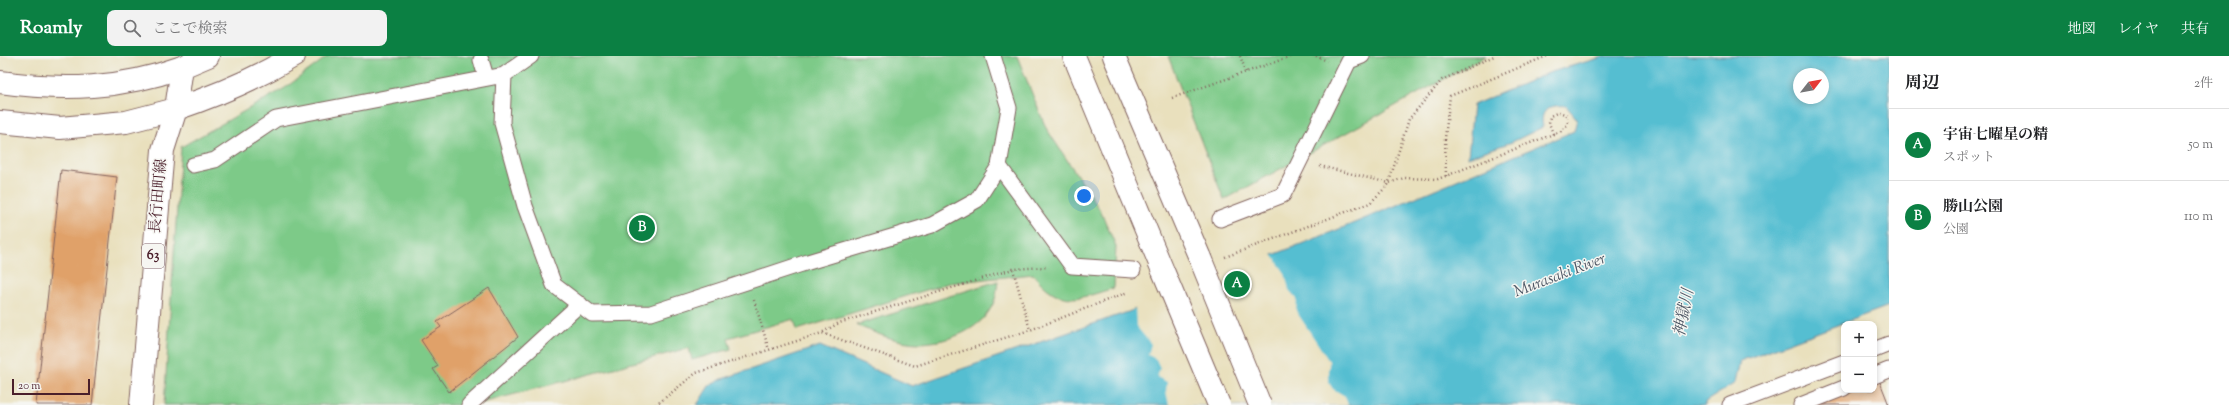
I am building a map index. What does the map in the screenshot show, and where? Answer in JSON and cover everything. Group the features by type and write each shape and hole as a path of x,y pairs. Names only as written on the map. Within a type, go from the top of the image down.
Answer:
{"street":[{"path":"0,82 38,87 85,87 127,83 153,77 208,56"},
{"path":"0,122 60,128 126,122 176,109 230,90 267,72 294,56"},
{"path":"193,165 215,160 276,119 486,77 504,75 531,56"},
{"path":"504,75 502,123 525,206 554,285 592,314 651,313 808,262 932,225 977,200 1000,166 1009,108 992,56"},
{"path":"1074,56 1219,405"},
{"path":"1114,56 1200,258 1260,405"},
{"path":"1220,219 1283,195 1349,61 1362,56"},
{"path":"481,60 486,77"},
{"name":"長行田町線","path":"141,405 163,150 176,109 182,67"},
{"path":"1000,166 1072,266 1133,270"},
{"path":"469,405 580,304"},
{"path":"1877,349 1889,344"},
{"path":"1730,405 1841,363"},
{"path":"1877,375 1889,370"},
{"path":"1801,405 1841,389"}],"path":[{"path":"1240,56 1246,72"},
{"path":"1172,98 1292,56"},
{"path":"1222,258 1370,203 1389,183 1409,119 1442,80 1494,56"},
{"path":"1446,176 1445,138 1450,96 1547,56"},
{"path":"1323,167 1389,183 1404,178 1438,179 1561,131 1568,124 1567,114 1559,112 1550,116 1549,123 1553,134"},
{"path":"656,405 696,374 822,332 839,323 1013,269 1072,266"},
{"path":"1013,269 1030,330"},
{"path":"822,332 915,366 1030,330 1134,290"},
{"path":"755,302 769,350"}],"green space":[{"path":"328,56 1017,56 1046,128 1100,210 1116,246 1114,288 1090,295 1070,298 1052,292 1033,274 949,283 797,330 794,319 728,338 731,349 692,360 689,348 474,405 164,405 181,147 285,88"},
{"path":"1168,56 1486,56 1224,200"},
{"path":"998,281 995,299 983,318 975,326 954,337 931,342 912,343 887,337 856,325"}],"water":[{"path":"1606,56 1889,56 1889,306 1848,321 1841,321 1841,324 1740,361 1735,383 1705,402 1705,405 697,405 709,386 722,379 820,346 912,386 1128,312 1347,226 1574,131 1577,119 1566,106 1551,107 1544,112 1542,121 1543,127 1512,142 1468,157 1473,105 1551,72"}],"pier":[{"path":"1271,253 1285,273 1289,290 1297,299 1296,311 1329,361 1329,383 1333,389 1345,396 1348,405 1169,405 1166,391 1167,382 1157,377 1160,368 1156,359 1148,355 1151,344 1136,326 1135,307"}],"building":[{"path":"61,170 117,177 92,405 36,405"},
{"path":"489,288 518,337 449,392 433,369 438,366 421,340 441,327 437,322"},
{"path":"1877,377 1889,405 1808,405 1841,392 1841,393 1877,393"}],"place":[{"name":"勝山公園","path":"642,228"},
{"name":"宇宙七曜星の精","path":"1237,284"}],"water label":[{"name":"Murasaki River","path":"1560,276"},
{"name":"神獄川","path":"1685,313"}]}
